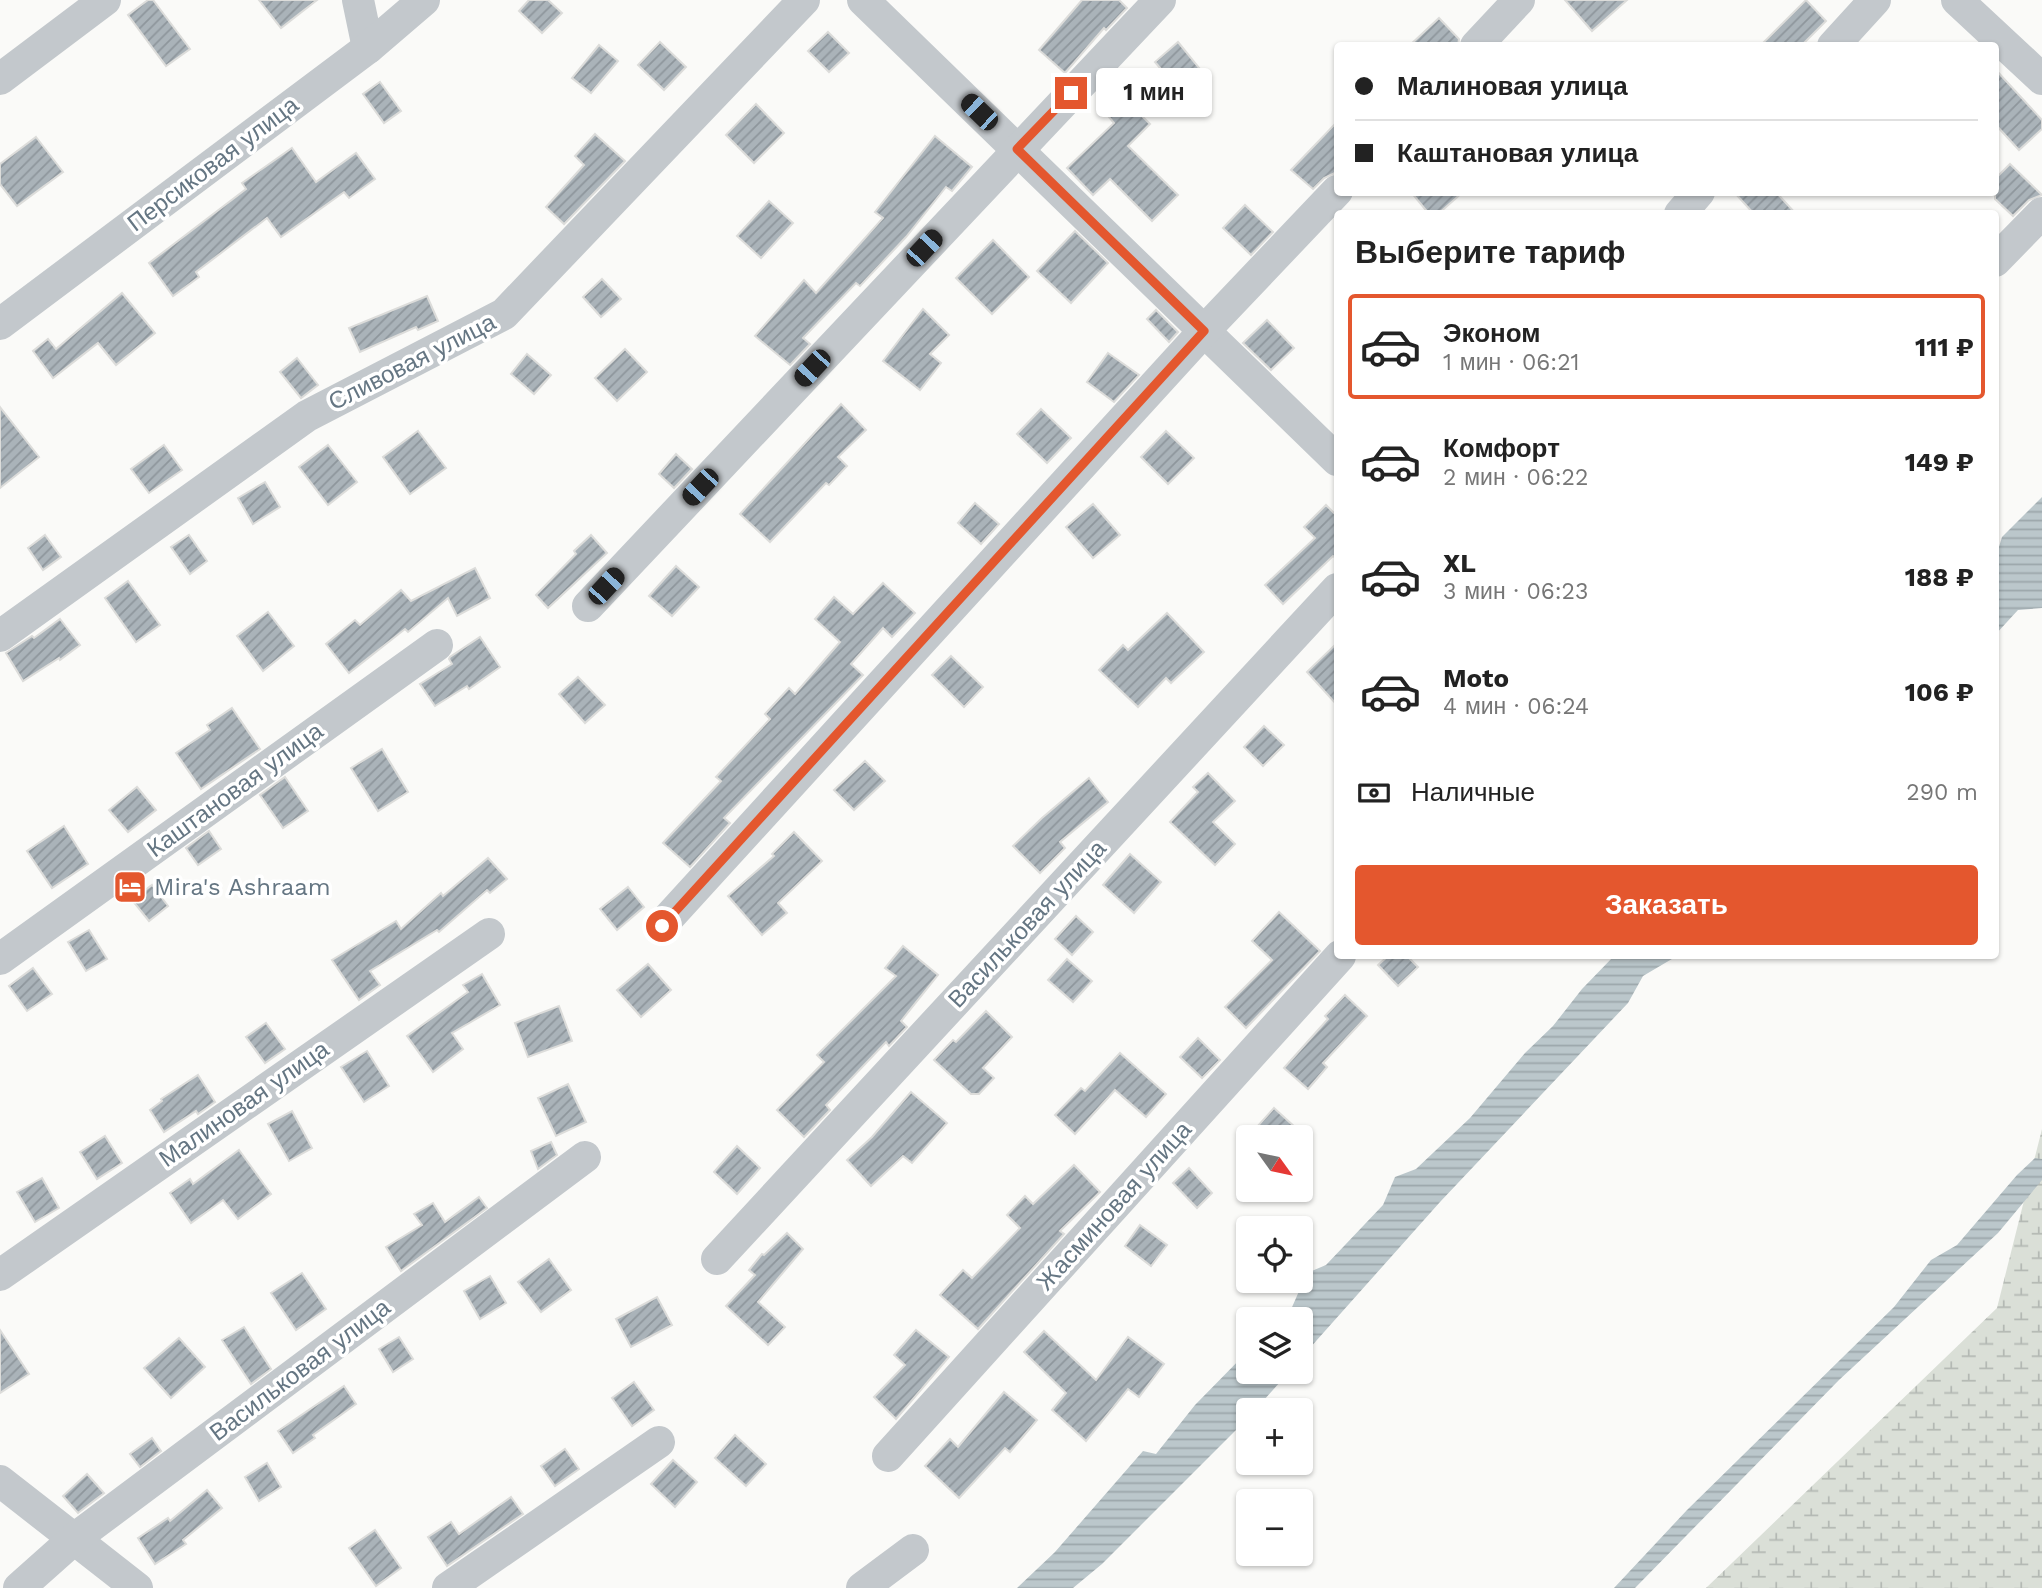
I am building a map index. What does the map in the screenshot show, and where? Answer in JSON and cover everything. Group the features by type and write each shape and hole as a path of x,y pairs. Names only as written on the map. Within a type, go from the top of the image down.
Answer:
{"street":[{"path":"0,79 105,0"},
{"path":"358,0 368,48"},
{"name":"Персиковая улица","path":"0,324 368,48 425,0"},
{"name":"Сливовая улица","path":"0,636 307,416 504,314 804,0"},
{"path":"863,0 1334,457"},
{"path":"588,606 1160,0"},
{"path":"1480,42 1519,0"},
{"path":"1837,42 1875,0"},
{"path":"1957,0 2042,79"},
{"path":"662,926 1204,331 1334,194"},
{"path":"1683,210 1696,196"},
{"path":"1999,257 2042,213"},
{"name":"Васильковая улица","path":"717,1259 1334,592"},
{"name":"Каштановая улица","path":"0,959 437,645"},
{"name":"Малиновая улица","path":"0,1275 489,934"},
{"name":"Жасминовая улица","path":"888,1456 1337,959"},
{"name":"Васильковая улица","path":"19,1588 74,1539 585,1157"},
{"path":"448,1588 659,1442"},
{"path":"0,1481 137,1588"},
{"path":"862,1588 912,1550"}],"green space":[{"path":"2042,1129 2042,1588 1706,1588 1997,1308"}],"shaded area":[{"path":"2042,497 2042,608 2018,610 1999,631 1999,547 2002,537"},
{"path":"1611,959 1672,959 1643,976 1628,1003 1440,1202 1313,1344 1313,1307 1292,1307 1298,1293 1313,1293 1313,1270 1326,1265 1383,1205 1395,1177 1416,1169 1470,1118 1525,1053 1553,1026 1582,989"},
{"path":"2035,1158 2042,1159 2042,1180 1998,1233 1839,1380 1635,1588 1614,1588 1687,1510 1894,1307 1931,1260 1957,1245"},
{"path":"1236,1363 1236,1384 1278,1384 1266,1398 1236,1398 1236,1430 1102,1564 1073,1588 1017,1588 1055,1552 1143,1451 1156,1454 1195,1405"}],"building":[{"path":"148,0 153,0 190,49 166,66 128,15"},
{"path":"259,0 317,0 281,28"},
{"path":"529,0 548,0 562,13 542,33 519,11"},
{"path":"1082,0 1119,0 1127,8 1106,30 1104,28 1065,73 1039,50"},
{"path":"1565,0 1627,0 1592,31"},
{"path":"1806,0 1826,21 1805,42 1764,42"},
{"path":"1439,18 1459,39 1459,42 1413,42"},
{"path":"828,32 849,53 829,72 808,51"},
{"path":"660,42 686,67 664,90 638,65"},
{"path":"1178,42 1200,69 1177,88 1155,62"},
{"path":"599,45 618,61 591,93 572,78"},
{"path":"1999,73 2042,120 2042,129 2019,150 1999,128"},
{"path":"380,82 401,111 384,123 363,94"},
{"path":"1126,100 1150,124 1128,146 1178,195 1152,221 1110,179 1093,195 1067,168 1114,123 1109,117"},
{"path":"756,104 784,133 754,163 726,135"},
{"path":"1334,125 1334,173 1324,178 1313,189 1291,170"},
{"path":"595,134 625,161 564,224 546,207 584,165 575,156"},
{"path":"935,136 972,167 952,191 946,187 906,237 860,286 856,283 803,338 810,344 790,365 755,336 804,280 816,293 883,218 875,212"},
{"path":"36,137 63,172 17,206 0,184 0,164"},
{"path":"292,148 316,182 356,153 375,179 349,198 344,192 281,237 267,218 196,272 199,277 173,296 149,263 246,189 242,183"},
{"path":"2010,164 2042,195 2029,200 2013,216 1995,199 1995,196 1999,196 1999,175"},
{"path":"1414,196 1458,196 1443,210 1426,210"},
{"path":"1738,196 1780,196 1792,210 1750,210"},
{"path":"769,201 793,223 761,258 737,236"},
{"path":"1245,205 1273,232 1251,255 1223,228"},
{"path":"1075,231 1108,263 1071,303 1037,271"},
{"path":"993,240 1029,277 992,314 956,278"},
{"path":"602,279 621,299 601,317 583,297"},
{"path":"122,293 155,333 116,365 98,343 53,378 33,351 48,339 56,349"},
{"path":"427,296 438,321 418,330 416,327 360,352 349,328"},
{"path":"923,309 949,335 930,354 941,363 920,390 883,361"},
{"path":"1156,310 1178,332 1169,342 1147,319"},
{"path":"1267,320 1294,348 1271,370 1243,343"},
{"path":"625,349 647,372 617,401 595,378"},
{"path":"1108,353 1139,375 1114,402 1087,382"},
{"path":"527,354 551,375 534,394 511,374"},
{"path":"297,358 318,385 301,398 280,372"},
{"path":"841,404 866,430 838,457 847,466 829,485 826,483 770,542 740,514"},
{"path":"0,407 39,457 0,488"},
{"path":"1041,409 1071,438 1047,463 1017,434"},
{"path":"418,431 446,468 410,494 383,457"},
{"path":"1166,431 1194,458 1168,484 1141,457"},
{"path":"164,445 182,470 149,493 131,469"},
{"path":"328,445 357,482 328,505 299,467"},
{"path":"676,454 692,469 674,488 659,474"},
{"path":"265,482 280,507 253,524 238,498"},
{"path":"975,503 999,524 981,544 958,523"},
{"path":"1093,504 1120,535 1093,558 1066,527"},
{"path":"1326,505 1334,513 1334,557 1283,604 1265,585 1315,538 1304,527"},
{"path":"45,535 61,557 43,570 28,548"},
{"path":"189,535 207,561 190,574 171,547"},
{"path":"591,535 607,553 548,608 536,595"},
{"path":"676,566 699,587 672,616 649,596"},
{"path":"475,568 490,598 457,616 448,598 408,632 405,629 349,673 326,644 355,620 360,625 401,590 411,601"},
{"path":"128,581 160,625 136,642 105,598"},
{"path":"883,583 915,613 892,637 883,628 851,664 863,675 724,818 730,823 690,867 663,843 721,781 716,777 770,719 765,714 789,688 795,694 840,642 815,619 834,597 853,614"},
{"path":"268,612 294,646 263,671 237,636"},
{"path":"1167,613 1204,652 1171,683 1166,678 1138,707 1099,670 1123,645 1128,650"},
{"path":"60,619 80,645 23,681 6,653 32,636 34,638"},
{"path":"480,637 500,667 469,689 467,686 435,706 420,684 452,664 450,657"},
{"path":"1334,646 1334,702 1307,672"},
{"path":"951,656 983,687 964,707 932,675"},
{"path":"578,677 605,705 585,723 559,694"},
{"path":"232,708 260,749 201,789 176,753 210,730 207,725"},
{"path":"1264,726 1284,745 1263,766 1244,747"},
{"path":"382,749 408,792 378,811 351,768"},
{"path":"865,761 885,781 854,810 834,790"},
{"path":"1208,773 1235,801 1213,822 1235,844 1215,865 1170,822 1198,792 1193,787"},
{"path":"285,777 308,811 283,828 260,795"},
{"path":"1089,778 1108,802 1060,842 1065,848 1040,873 1013,846"},
{"path":"137,787 156,810 128,832 109,810"},
{"path":"64,826 88,864 52,888 27,851"},
{"path":"209,831 221,849 198,865 186,848"},
{"path":"794,832 822,861 778,903 787,913 762,935 728,896 774,856 772,854"},
{"path":"1130,854 1161,882 1134,913 1103,885"},
{"path":"488,858 507,879 490,893 487,890 439,932 437,930 370,971 380,985 359,1000 332,960 396,921 401,929 441,893 443,896"},
{"path":"152,885 168,906 149,921 132,900"},
{"path":"628,887 644,907 617,930 600,909"},
{"path":"1279,912 1320,951 1246,1028 1225,1007 1272,960 1252,941"},
{"path":"1076,916 1093,932 1072,955 1055,939"},
{"path":"89,930 107,959 86,971 68,942"},
{"path":"903,946 938,975 901,1021 907,1027 889,1046 886,1042 826,1105 830,1110 804,1137 777,1110 824,1062 817,1055 896,976 885,968"},
{"path":"1067,959 1092,981 1073,1002 1048,980"},
{"path":"1385,959 1410,959 1418,967 1398,986 1378,965"},
{"path":"648,964 671,990 641,1017 617,990"},
{"path":"33,968 52,994 27,1011 9,986"},
{"path":"482,974 500,1005 452,1033 463,1049 433,1072 407,1036 468,992 463,985"},
{"path":"1345,995 1367,1016 1323,1063 1327,1067 1308,1089 1284,1068 1328,1019 1325,1016"},
{"path":"559,1006 572,1041 528,1057 515,1023"},
{"path":"986,1011 1012,1037 983,1068 994,1078 979,1094 971,1094 934,1060"},
{"path":"266,1023 285,1049 265,1063 246,1037"},
{"path":"1198,1038 1220,1060 1202,1078 1180,1057"},
{"path":"367,1051 389,1086 364,1102 341,1067"},
{"path":"1120,1053 1166,1094 1146,1117 1115,1090 1075,1134 1055,1115 1081,1088 1085,1091"},
{"path":"198,1075 215,1102 164,1132 150,1110 162,1101 161,1099"},
{"path":"568,1084 586,1122 556,1136 538,1098"},
{"path":"911,1092 947,1123 912,1163 903,1156 871,1186 847,1160 872,1137"},
{"path":"1274,1108 1293,1125 1259,1125"},
{"path":"292,1111 312,1148 289,1161 268,1124"},
{"path":"105,1136 122,1163 97,1179 80,1152"},
{"path":"551,1142 557,1155 538,1169 531,1151"},
{"path":"737,1146 760,1168 737,1194 714,1172"},
{"path":"239,1150 271,1194 238,1219 223,1200 191,1223 170,1193 190,1179 193,1184"},
{"path":"1074,1165 1100,1192 1060,1231 1064,1234 978,1329 940,1295 963,1270 972,1278 1020,1228 1007,1215 1025,1196 1033,1204"},
{"path":"1189,1168 1212,1193 1197,1208 1173,1183"},
{"path":"42,1178 59,1208 35,1222 17,1192"},
{"path":"479,1197 487,1208 401,1271 386,1247 422,1225 414,1214 433,1203 445,1222"},
{"path":"1140,1225 1167,1245 1151,1266 1125,1246"},
{"path":"787,1233 803,1249 758,1302 785,1327 768,1345 726,1306 755,1275 749,1270 762,1254"},
{"path":"549,1259 571,1290 541,1312 518,1282"},
{"path":"302,1273 326,1309 296,1330 271,1293"},
{"path":"490,1276 506,1303 480,1319 464,1291"},
{"path":"657,1297 672,1325 631,1347 616,1319"},
{"path":"244,1327 271,1369 251,1384 222,1340"},
{"path":"0,1330 29,1374 0,1393"},
{"path":"916,1330 949,1357 896,1419 874,1397 905,1365 894,1355"},
{"path":"1044,1331 1096,1380 1128,1337 1164,1364 1139,1397 1128,1389 1086,1441 1052,1410 1066,1393 1024,1352"},
{"path":"399,1337 413,1359 393,1372 379,1349"},
{"path":"179,1338 205,1367 171,1398 144,1368"},
{"path":"634,1382 654,1410 632,1426 612,1398"},
{"path":"344,1386 356,1404 293,1453 278,1431"},
{"path":"1004,1392 1037,1420 1010,1452 1005,1448 959,1498 925,1466 950,1439 958,1447"},
{"path":"735,1435 766,1464 746,1486 715,1458"},
{"path":"152,1438 161,1451 140,1467 130,1454"},
{"path":"565,1449 579,1469 555,1486 541,1466"},
{"path":"673,1460 697,1482 675,1507 651,1484"},
{"path":"267,1463 281,1487 259,1501 245,1477"},
{"path":"87,1474 104,1493 78,1513 63,1496"},
{"path":"207,1490 222,1508 183,1540 186,1544 155,1564 138,1538 168,1518 170,1521"},
{"path":"511,1497 523,1514 447,1566 428,1537 451,1522 459,1534"},
{"path":"375,1530 401,1568 376,1586 349,1548"}],"place":[{"name":"Mira's Ashraam","path":"130,887"}],"route":[{"path":"662,926 1204,331 1017,149 1071,93"}]}
